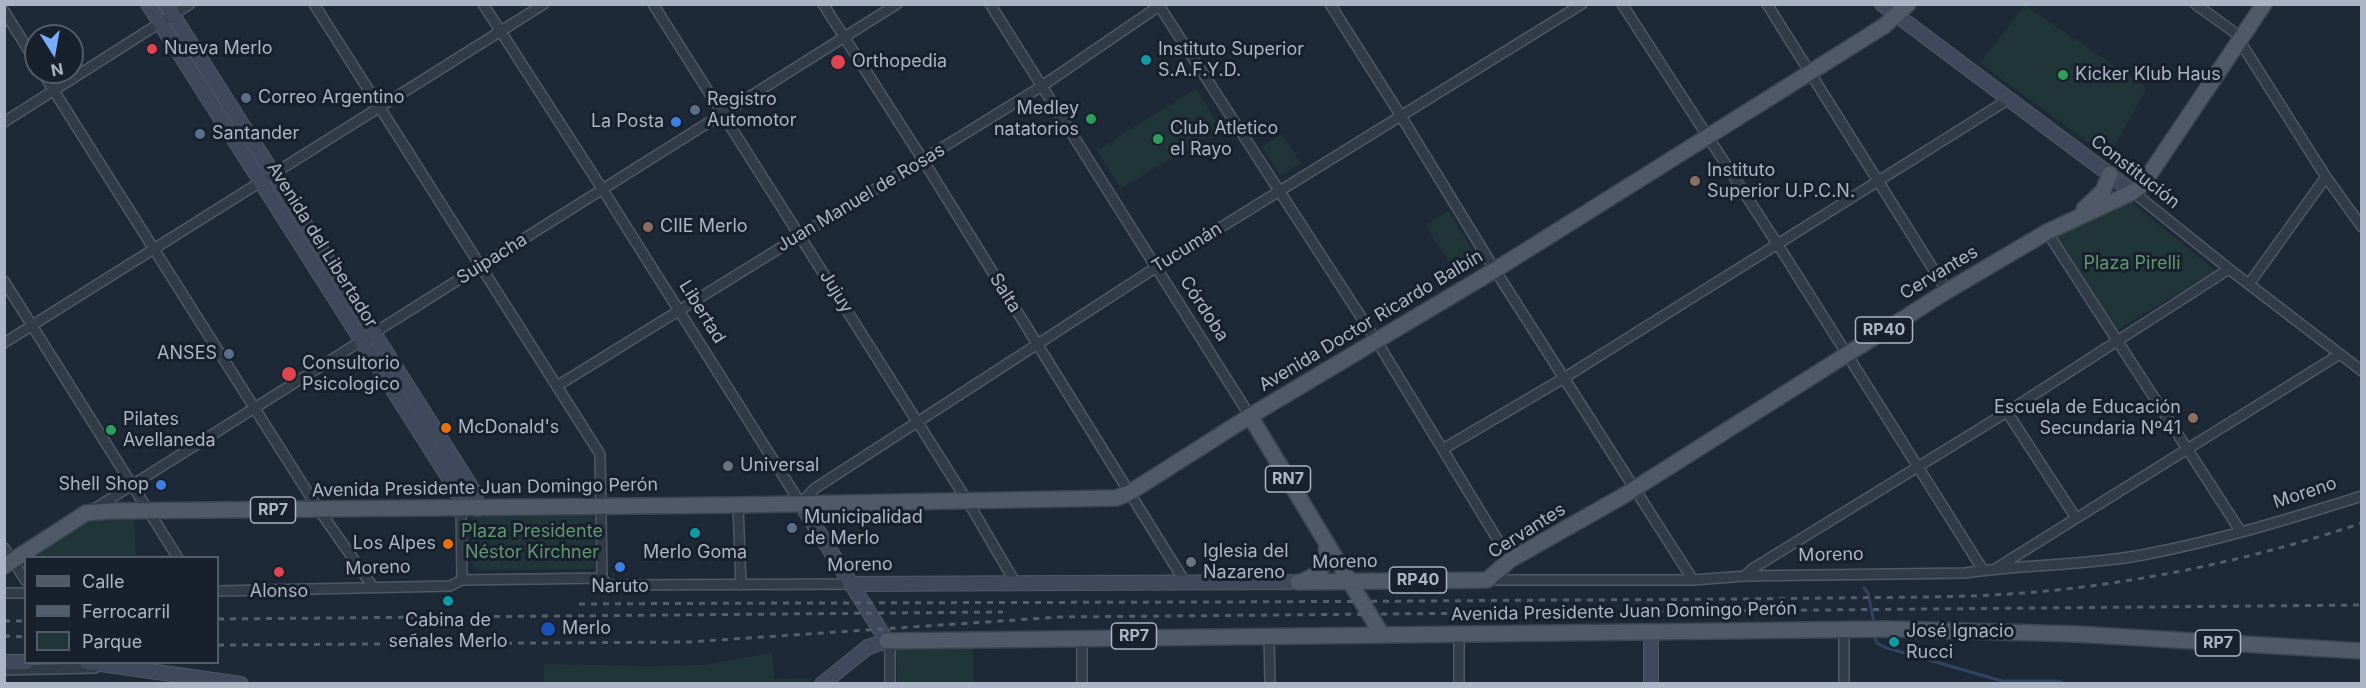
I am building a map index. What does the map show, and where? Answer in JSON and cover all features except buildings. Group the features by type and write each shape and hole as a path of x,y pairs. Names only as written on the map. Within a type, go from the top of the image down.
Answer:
{"main road":[{"name":"Avenida del Libertador","path":"148,4 374,332 475,493 478,508"},
{"name":"Constitución","path":"1882,4 2133,192"},
{"name":"Avenida Doctor Ricardo Balbín","path":"801,504 1106,500 1129,493 1250,416 1495,270 1707,138 1897,16 1908,4"},
{"name":"Cervantes","path":"1487,580 1510,560 1634,489 1947,291 2047,231 2133,192 2143,184 2264,4"},
{"name":"Avenida del Libertador","path":"169,10 361,341 458,493 461,509"},
{"path":"2076,218 2103,191 2110,174"},
{"name":"Córdoba","path":"1250,416 1382,635"},
{"name":"Avenida Presidente Juan Domingo Perón","path":"86,513 801,504"},
{"name":"Libertad","path":"801,504 887,641"},
{"path":"7,558 86,513"},
{"path":"1299,582 1313,577 1323,568 1328,555 1326,542"},
{"name":"Moreno","path":"850,584 1487,580"},
{"name":"Avenida Presidente Juan Domingo Perón","path":"887,641 1890,629 2075,634 2361,651"},
{"path":"1651,633 1651,684"},
{"path":"822,684 868,648 887,641"},
{"path":"4,662 24,662"},
{"path":"95,664 175,679 241,684"}],"street":[{"path":"4,122 160,23 169,10 190,4"},
{"path":"314,4 600,454 602,578"},
{"name":"Libertad","path":"483,4 680,310 801,504"},
{"path":"4,343 544,4"},
{"name":"Jujuy","path":"653,4 800,234 1016,582"},
{"name":"Salta","path":"823,4 923,160 1185,582"},
{"name":"Suipacha","path":"86,513 134,485 897,4"},
{"name":"Córdoba","path":"990,4 1250,416"},
{"path":"1330,4 1495,270 1693,580"},
{"name":"Tucumán","path":"801,504 814,489 1155,268 1582,4"},
{"path":"1622,4 1778,245 1983,570"},
{"path":"1767,4 1947,291"},
{"path":"2195,4 2232,30 2326,177 2361,227"},
{"path":"1160,5 1376,340 1510,560"},
{"name":"Juan Manuel de Rosas","path":"557,386 1042,86 1160,5"},
{"path":"4,11 24,43"},
{"path":"50,84 319,510 372,587"},
{"path":"1443,449 1564,378 2009,99"},
{"path":"2249,284 2326,177"},
{"name":"Constitución","path":"2133,192 2361,371"},
{"path":"2047,231 2241,532"},
{"path":"1745,576 1752,569 2007,412 2229,269"},
{"path":"4,281 177,556"},
{"path":"1997,568 2340,354"},
{"path":"2007,412 2076,518"},
{"name":"Moreno","path":"1487,580 1693,580 1745,576 1965,573 1997,568 2039,567 2140,555 2266,526 2361,496"},
{"path":"738,505 741,585"},
{"name":"Avenida del Libertador","path":"461,509 462,580"},
{"path":"7,558 24,579"},
{"name":"Moreno","path":"219,591 336,590 453,586 462,580 602,578 607,584 613,585 850,584"},
{"path":"4,593 24,593"},
{"path":"1844,629 1844,684"},
{"path":"1459,633 1459,684"},
{"path":"1269,635 1269,684"},
{"path":"1082,637 1082,684"},
{"path":"887,641 890,652 890,684"},
{"path":"4,670 120,667"}],"green space":[{"name":"Kicker Klub Haus","path":"2025,5 2147,88 2108,157 1980,63"},
{"name":"Club Atletico el Rayo","path":"1196,89 1220,128 1121,189 1097,150"},
{"path":"1282,134 1301,163 1281,176 1262,147"},
{"name":"Plaza Pirelli","path":"2130,201 2216,271 2117,330 2056,235"},
{"path":"1449,211 1480,262 1457,276 1426,225"},
{"name":"Plaza Presidente Néstor Kirchner","path":"590,514 594,519 594,566 592,569 478,570 473,566 471,519 475,515"},
{"path":"134,519 136,555 170,556 34,556 75,529 95,521"},
{"path":"973,647 973,683 897,683 896,648"},
{"path":"772,653 774,679 813,678 806,684 544,683 544,664 703,665"}],"waterway":[{"path":"1864,588 1868,593 1874,623"},
{"path":"1874,635 1877,643 1884,647 2002,681 2057,681 2065,684"}],"railway":[{"path":"579,604 1656,600 1985,595 2078,588 2160,575 2242,558 2362,523"},
{"path":"219,645 689,642 1060,617 2362,605"},
{"path":"219,619 1003,612"},
{"path":"4,621 24,621"},
{"path":"4,636 24,637"}],"place":[{"name":"Nueva Merlo","path":"152,49"},
{"name":"Instituto Superior S.A.F.Y.D.","path":"1146,60"},
{"name":"Orthopedia","path":"838,62"},
{"name":"Kicker Klub Haus","path":"2063,75"},
{"name":"Correo Argentino","path":"246,98"},
{"name":"Registro Automotor","path":"695,110"},
{"name":"Medley natatorios","path":"1091,119"},
{"name":"La Posta","path":"676,122"},
{"name":"Santander","path":"200,134"},
{"name":"Club Atletico el Rayo","path":"1158,139"},
{"name":"Instituto Superior U.P.C.N.","path":"1695,181"},
{"name":"CIIE Merlo","path":"648,227"},
{"name":"ANSES","path":"229,354"},
{"name":"Consultorio Psicologico","path":"289,374"},
{"name":"Escuela de Educación Secundaria Nº41","path":"2193,418"},
{"name":"McDonald's","path":"446,428"},
{"name":"Pilates Avellaneda","path":"111,430"},
{"name":"Universal","path":"728,466"},
{"name":"Shell Shop","path":"161,485"},
{"name":"Municipalidad de Merlo","path":"792,528"},
{"name":"Merlo Goma","path":"695,533"},
{"name":"Los Alpes","path":"448,544"},
{"name":"Iglesia del Nazareno","path":"1191,562"},
{"name":"Naruto","path":"620,567"},
{"name":"Alonso","path":"279,572"},
{"name":"Cabina de señales Merlo","path":"448,601"},
{"name":"Merlo","path":"548,629"},
{"name":"José Ignacio Rucci","path":"1894,642"}]}
